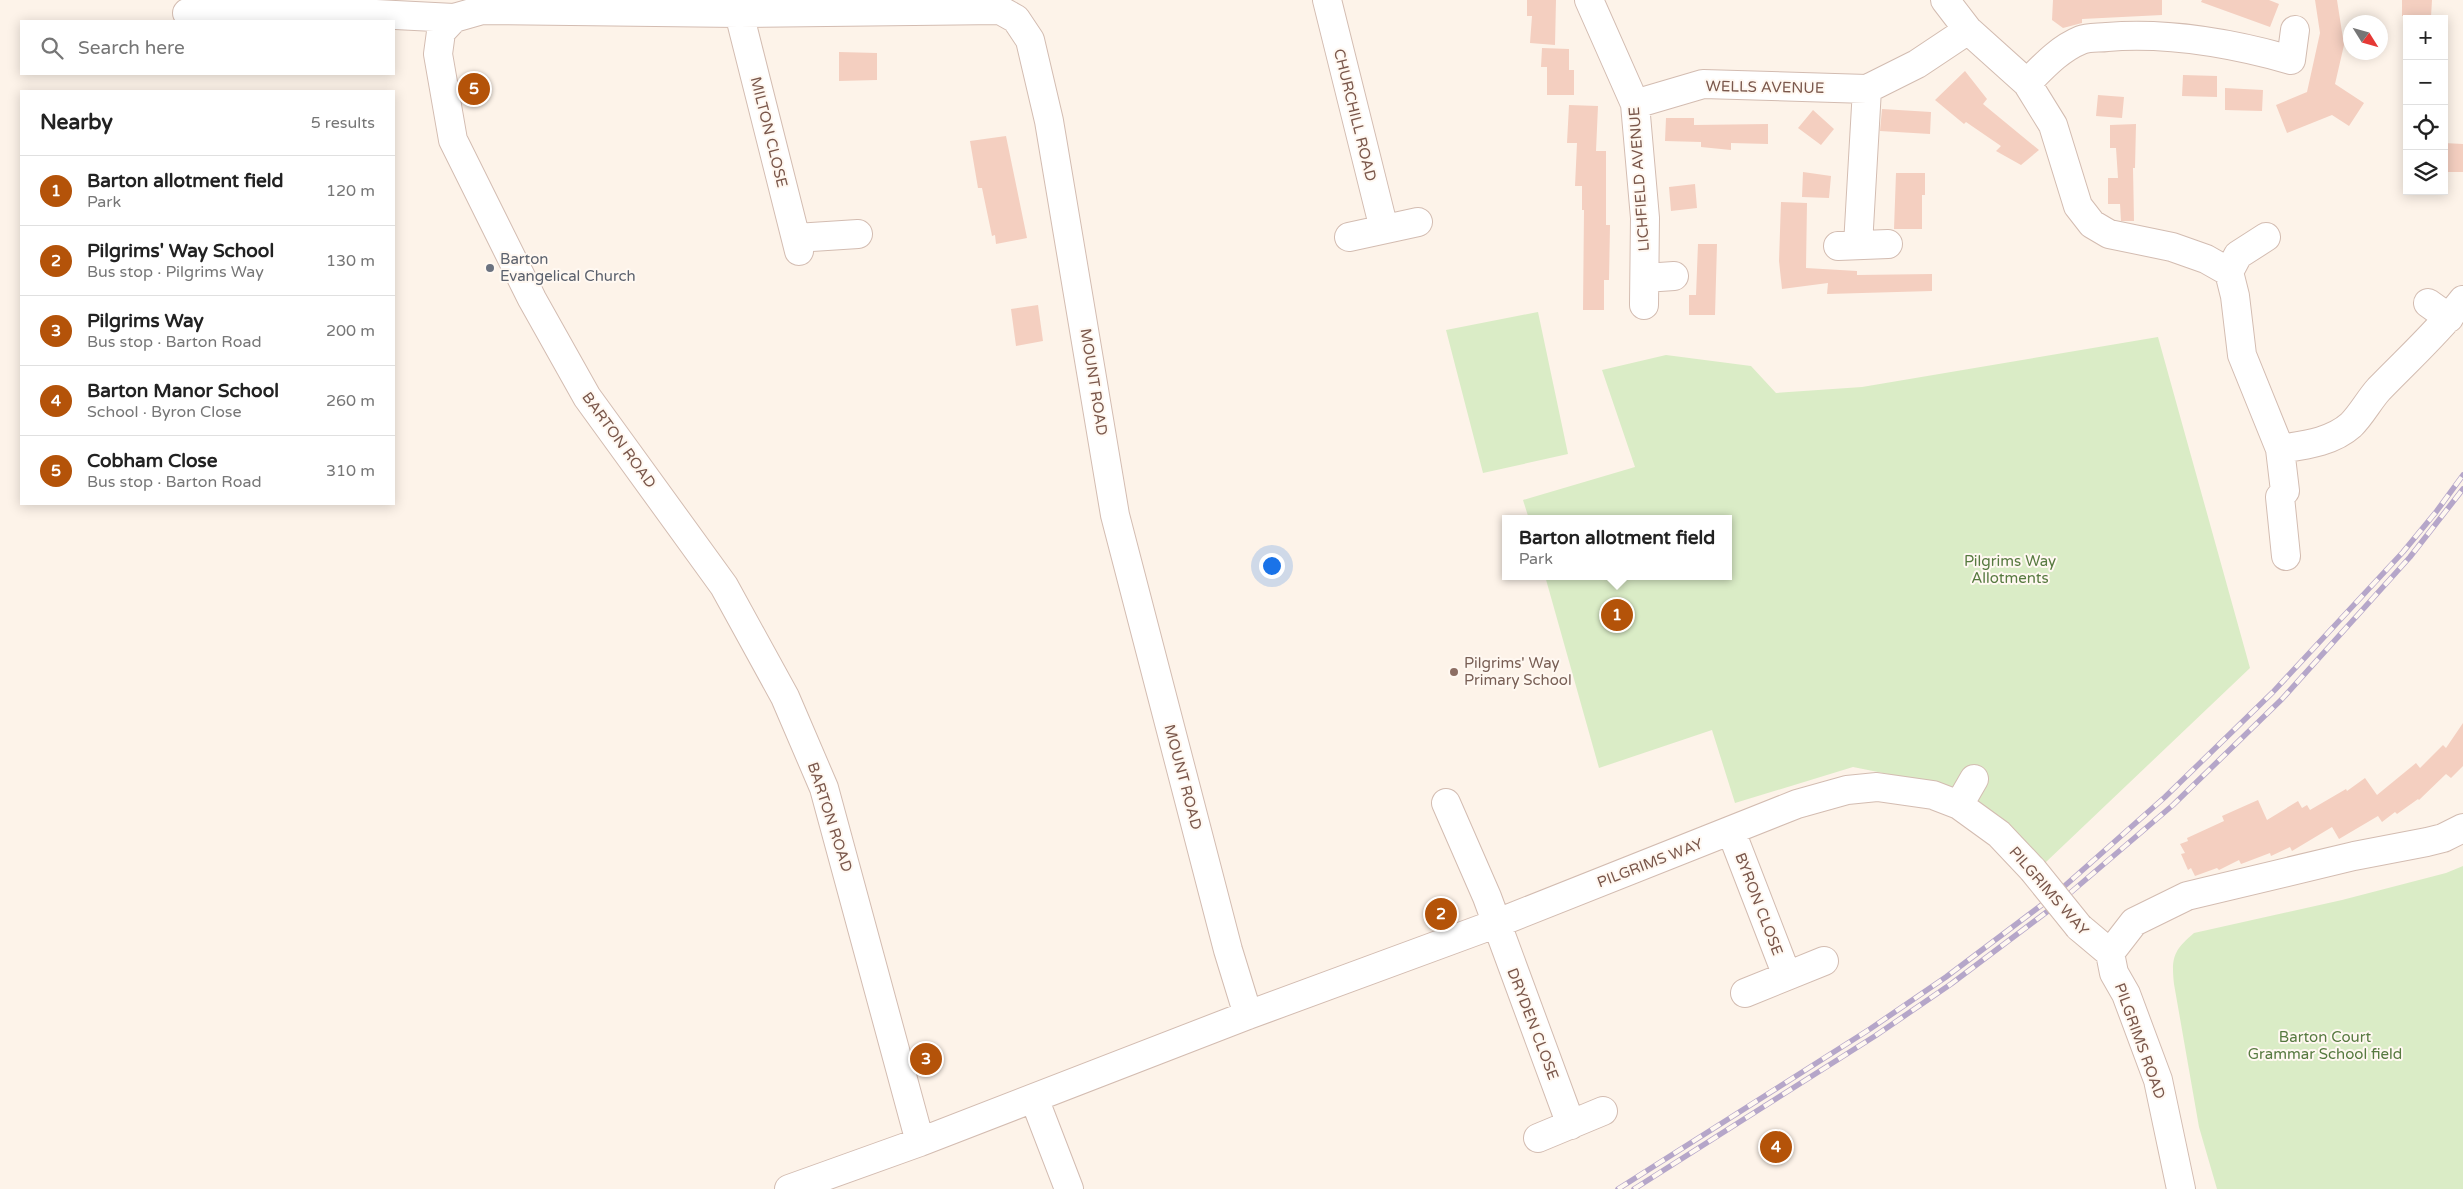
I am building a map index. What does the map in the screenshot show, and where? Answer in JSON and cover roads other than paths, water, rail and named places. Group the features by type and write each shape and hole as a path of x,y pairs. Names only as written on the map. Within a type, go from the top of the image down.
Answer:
{"street":[{"name":"CHURCHILL ROAD","path":"1327,0 1384,229"},
{"name":"LICHFIELD AVENUE","path":"1589,0 1635,104 1645,218 1644,305"},
{"path":"1945,0 1968,30 2027,82 2053,125 2078,206 2092,224 2109,234 2172,246 2206,258 2229,272"},
{"path":"187,12 338,11 454,18 482,10 738,7"},
{"name":"MILTON CLOSE","path":"738,7 798,245 858,234"},
{"name":"MOUNT ROAD","path":"738,7 1000,10 1016,19 1030,40 1049,121 1115,515 1228,950 1248,1015"},
{"name":"BARTON ROAD","path":"454,18 440,32 438,54 453,140 532,299 587,397 724,586 786,697 824,788 920,1142"},
{"name":"WELLS AVENUE","path":"1635,104 1703,84 1867,89 1917,64 1968,30"},
{"path":"2027,82 2054,56 2082,40 2160,36 2242,46 2291,60 2295,30"},
{"path":"1867,89 1848,246 1888,244"},
{"path":"1348,237 1418,222"},
{"path":"2266,237 2238,255 2229,272 2235,296 2242,355 2280,449 2285,491 2280,497 2286,556"},
{"path":"1645,278 1674,276"},
{"path":"2280,449 2320,443 2351,425 2373,395 2435,334 2447,307"},
{"path":"1959,805 1974,780"},
{"name":"PILGRIMS WAY","path":"789,1189 920,1142 1248,1015 1495,924 1798,804 1847,790 1877,787 1933,795 1959,805 1999,834 2033,870 2079,927 2110,953"},
{"name":"DRYDEN CLOSE","path":"1446,803 1487,897 1495,924 1571,1125"},
{"path":"2110,953 2134,922 2187,896 2354,856 2427,842 2443,838 2463,828"},
{"name":"BYRON CLOSE","path":"1731,831 1787,976"},
{"name":"PILGRIMS ROAD","path":"2110,953 2114,973 2126,994 2158,1080 2181,1189"},
{"path":"1745,994 1824,961"},
{"path":"1034,1098 1069,1189"},
{"path":"1538,1138 1603,1111"}],"railway":[{"path":"1618,1189 1870,1029 1946,977 2051,898 2165,797 2273,692 2403,552 2463,475"},
{"path":"1634,1189 1875,1036 1951,984 2056,905 2173,805 2282,699 2410,557 2463,489"}],"place":[{"name":"Cobham Close","path":"474,89"},
{"name":"Barton Evangelical Church","path":"490,268"},
{"name":"Barton allotment field","path":"1617,615"},
{"name":"Pilgrims' Way Primary School","path":"1454,672"},
{"name":"Pilgrims' Way School","path":"1441,914"},
{"name":"Pilgrims Way","path":"926,1059"},
{"name":"Barton Manor School","path":"1776,1147"}],"park label":[{"name":"Pilgrims Way Allotments","path":"2010,570"},
{"name":"Barton Court Grammar School field","path":"2325,1046"}]}
